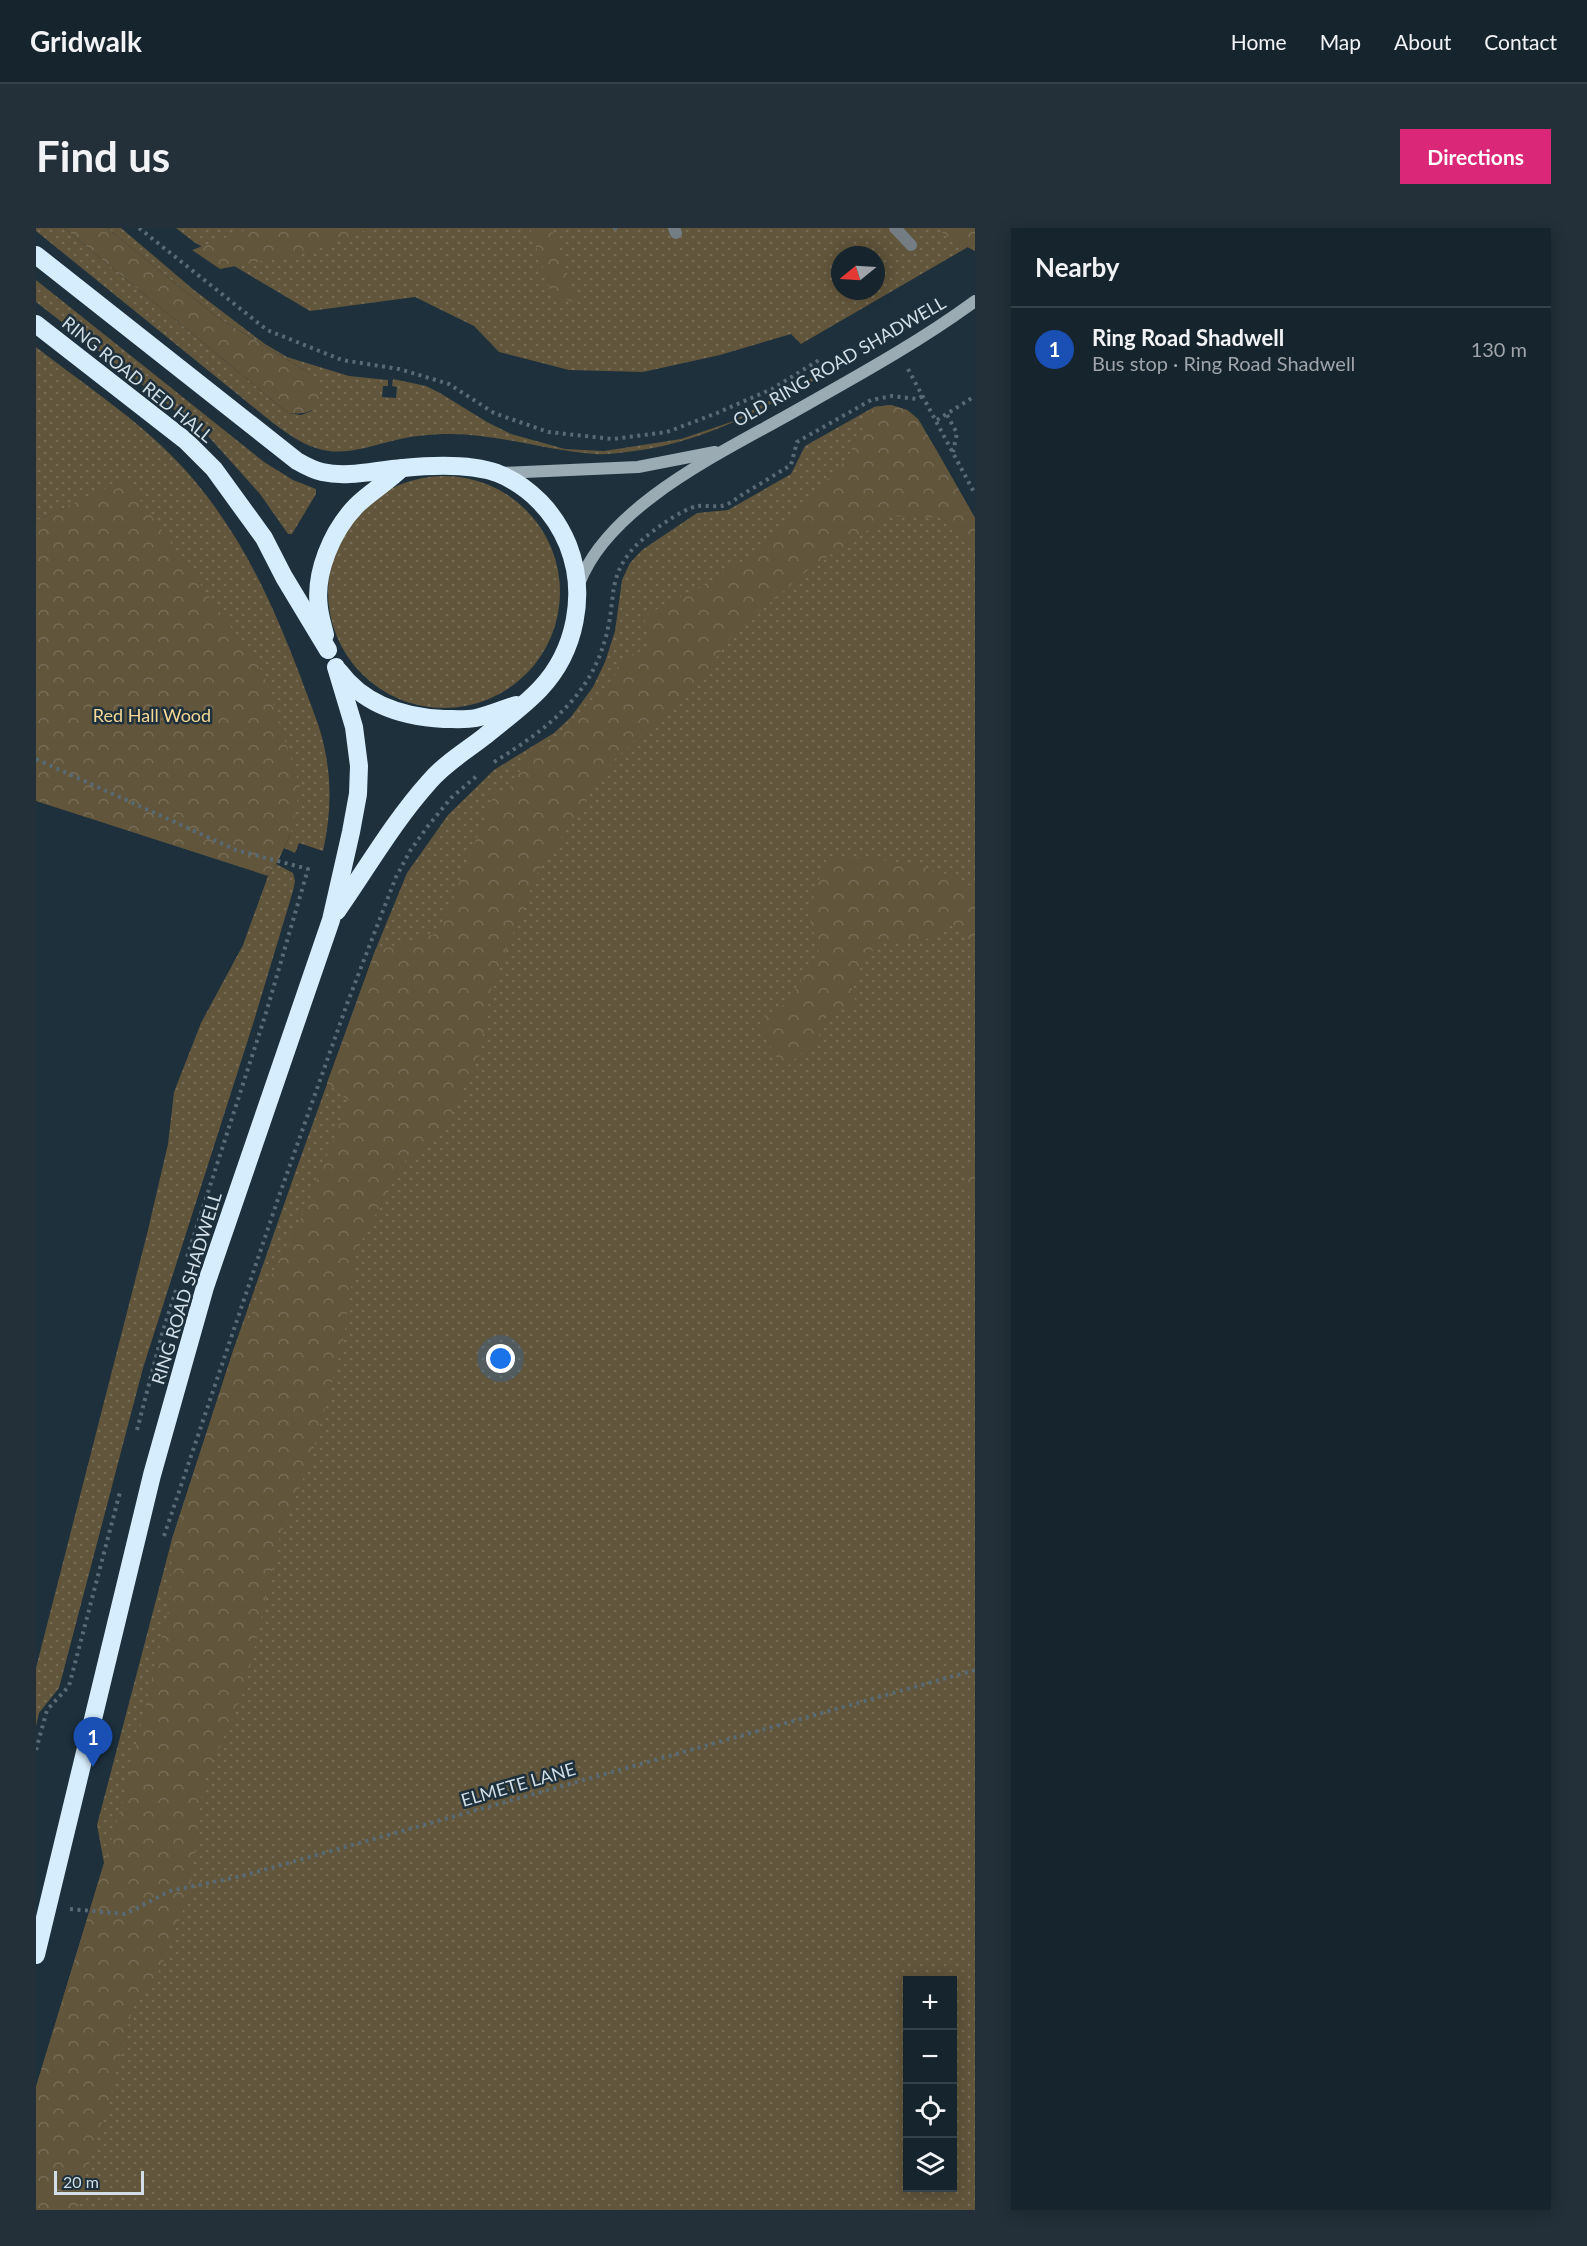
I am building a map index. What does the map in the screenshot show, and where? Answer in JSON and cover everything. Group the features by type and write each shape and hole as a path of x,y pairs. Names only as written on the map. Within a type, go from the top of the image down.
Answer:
{"highway":[{"name":"RING ROAD RED HALL","path":"36,255 297,461 321,472 361,475 402,468 462,466 496,473 523,487 548,508 564,534 573,557 577,589"},
{"name":"RING ROAD RED HALL","path":"36,324 186,441 214,469 264,538 284,577 328,650"},
{"path":"402,468 357,506 334,536 321,573 318,606 328,650 336,667 348,684 368,698 391,711 421,718 475,718 525,702"},
{"name":"RING ROAD SHADWELL","path":"332,920 398,821 430,780 457,755 540,689 558,665 578,613 577,589"},
{"name":"RING ROAD SHADWELL","path":"36,1955 152,1475 205,1287 332,920 358,794 359,766 354,727 336,667"}],"main road":[{"name":"OLD RING ROAD SHADWELL","path":"577,589 585,567 596,551 616,529 649,500 721,451 796,411 975,301"},
{"name":"OLD RING ROAD SHADWELL","path":"496,473 638,467 721,451"}],"street":[{"path":"895,228 911,245"}],"path":[{"path":"139,228 267,330 342,360 399,369 449,384 494,413 548,432 613,439 667,432 717,414 772,389 819,360"},
{"path":"897,350 937,420 975,494"},
{"path":"162,1543 250,1278 347,1004 396,877 410,851 451,798 486,767 530,740 582,690 605,641 610,618 613,583 632,549 663,524 696,506 724,506 791,465 797,442 871,400 892,396 917,399 923,396"},
{"path":"937,420 975,396"},
{"path":"947,415 957,433 953,452"},
{"path":"36,759 236,850 308,868 266,1012 183,1268"},
{"path":"135,1436 162,1334 180,1279"},
{"path":"36,1750 46,1710 69,1686 123,1482"},
{"name":"ELMETE LANE","path":"69,1909 125,1914 170,1891 242,1876 975,1670"}],"green space":[{"path":"36,228 64,228 288,413 301,415 312,411 309,373 217,317 107,228 121,228 194,290 265,344 287,357 349,376 388,380 388,386 383,386 382,397 396,398 397,387 392,386 393,379 426,386 511,434 565,449 604,451 681,439 731,422 811,378 813,381 724,426 677,443 627,452 603,454 577,452 487,437 450,434 399,439 354,450 326,451 304,443 273,423 36,231"},
{"path":"64,228 107,228 217,317 309,373 319,390 318,404 308,412 288,413"},
{"path":"176,228 975,228 975,251 968,247 885,295 885,246 831,246 831,300 877,300 801,344 791,334 720,355 643,372 569,370 499,352 474,326 415,297 310,311 194,242"},
{"path":"251,228 372,228 305,253 220,269 192,250"},
{"path":"530,228 551,228 578,303 552,296"},
{"path":"938,228 975,228 975,251 945,235"},
{"path":"36,280 264,462 293,480 316,489 316,494 292,534 288,534 260,494 208,436 36,302"},
{"path":"36,347 134,421 170,454 206,495 239,544 279,622 322,736 330,792 329,816 323,851 299,843 295,853 284,848 291,833 125,480 36,521"},
{"path":"891,405 907,410 918,419 975,518 975,2210 36,2210 36,2087 104,1863 97,1825 172,1539 234,1348 295,1173 375,951 407,873 448,815 494,770 554,733 571,717 593,687 605,662 615,631 622,580 630,563 642,550 697,513 728,510 791,474 805,446 874,407"},
{"path":"891,405 907,410 918,419 937,451 975,518 975,553 940,518 890,516 809,569 732,636 703,676 612,762 538,872 492,986 479,1057 444,1128 402,1164 356,1252 343,1343 310,1462 280,1536 245,1689 203,1785 190,1893 155,1981 133,2007 111,2094 77,2210 36,2210 36,2087 123,1801 170,1603 172,1539 234,1348 305,1210 349,1101 327,1083 375,951 439,933 494,794 506,794 527,759 582,717 609,689 621,659 651,647 644,616 720,576 769,543 848,457 874,407"},
{"path":"433,476 455,476 499,489 518,502 534,518 547,537 555,558 560,592 558,615 547,647 534,666 518,682 499,695 478,703 455,708 433,708 389,695 370,682 354,666 341,647 333,626 328,603 328,581 341,537 354,518 370,502 389,489 410,481"},
{"name":"Red Hall Wood","path":"125,479 263,672 300,787 291,833 268,876 36,801 36,521"},
{"path":"861,857 911,864 957,877 975,889 975,952 960,925 941,927 938,935 921,941 904,940 885,943 874,949 861,967 852,988 855,999 852,1007 825,1014 818,1039 786,1067 779,1061 758,1027 764,1016 787,1003 819,952 807,911 827,859"},
{"path":"276,864 293,873 295,881 293,891 143,1368 59,1688 39,1713 36,1726 36,1668 148,1230 168,1144 174,1092 201,1023 243,945 268,876"},
{"path":"975,1160 975,1206 963,1187 967,1173"}],"place":[{"name":"Ring Road Shadwell","path":"93,1767"}]}
